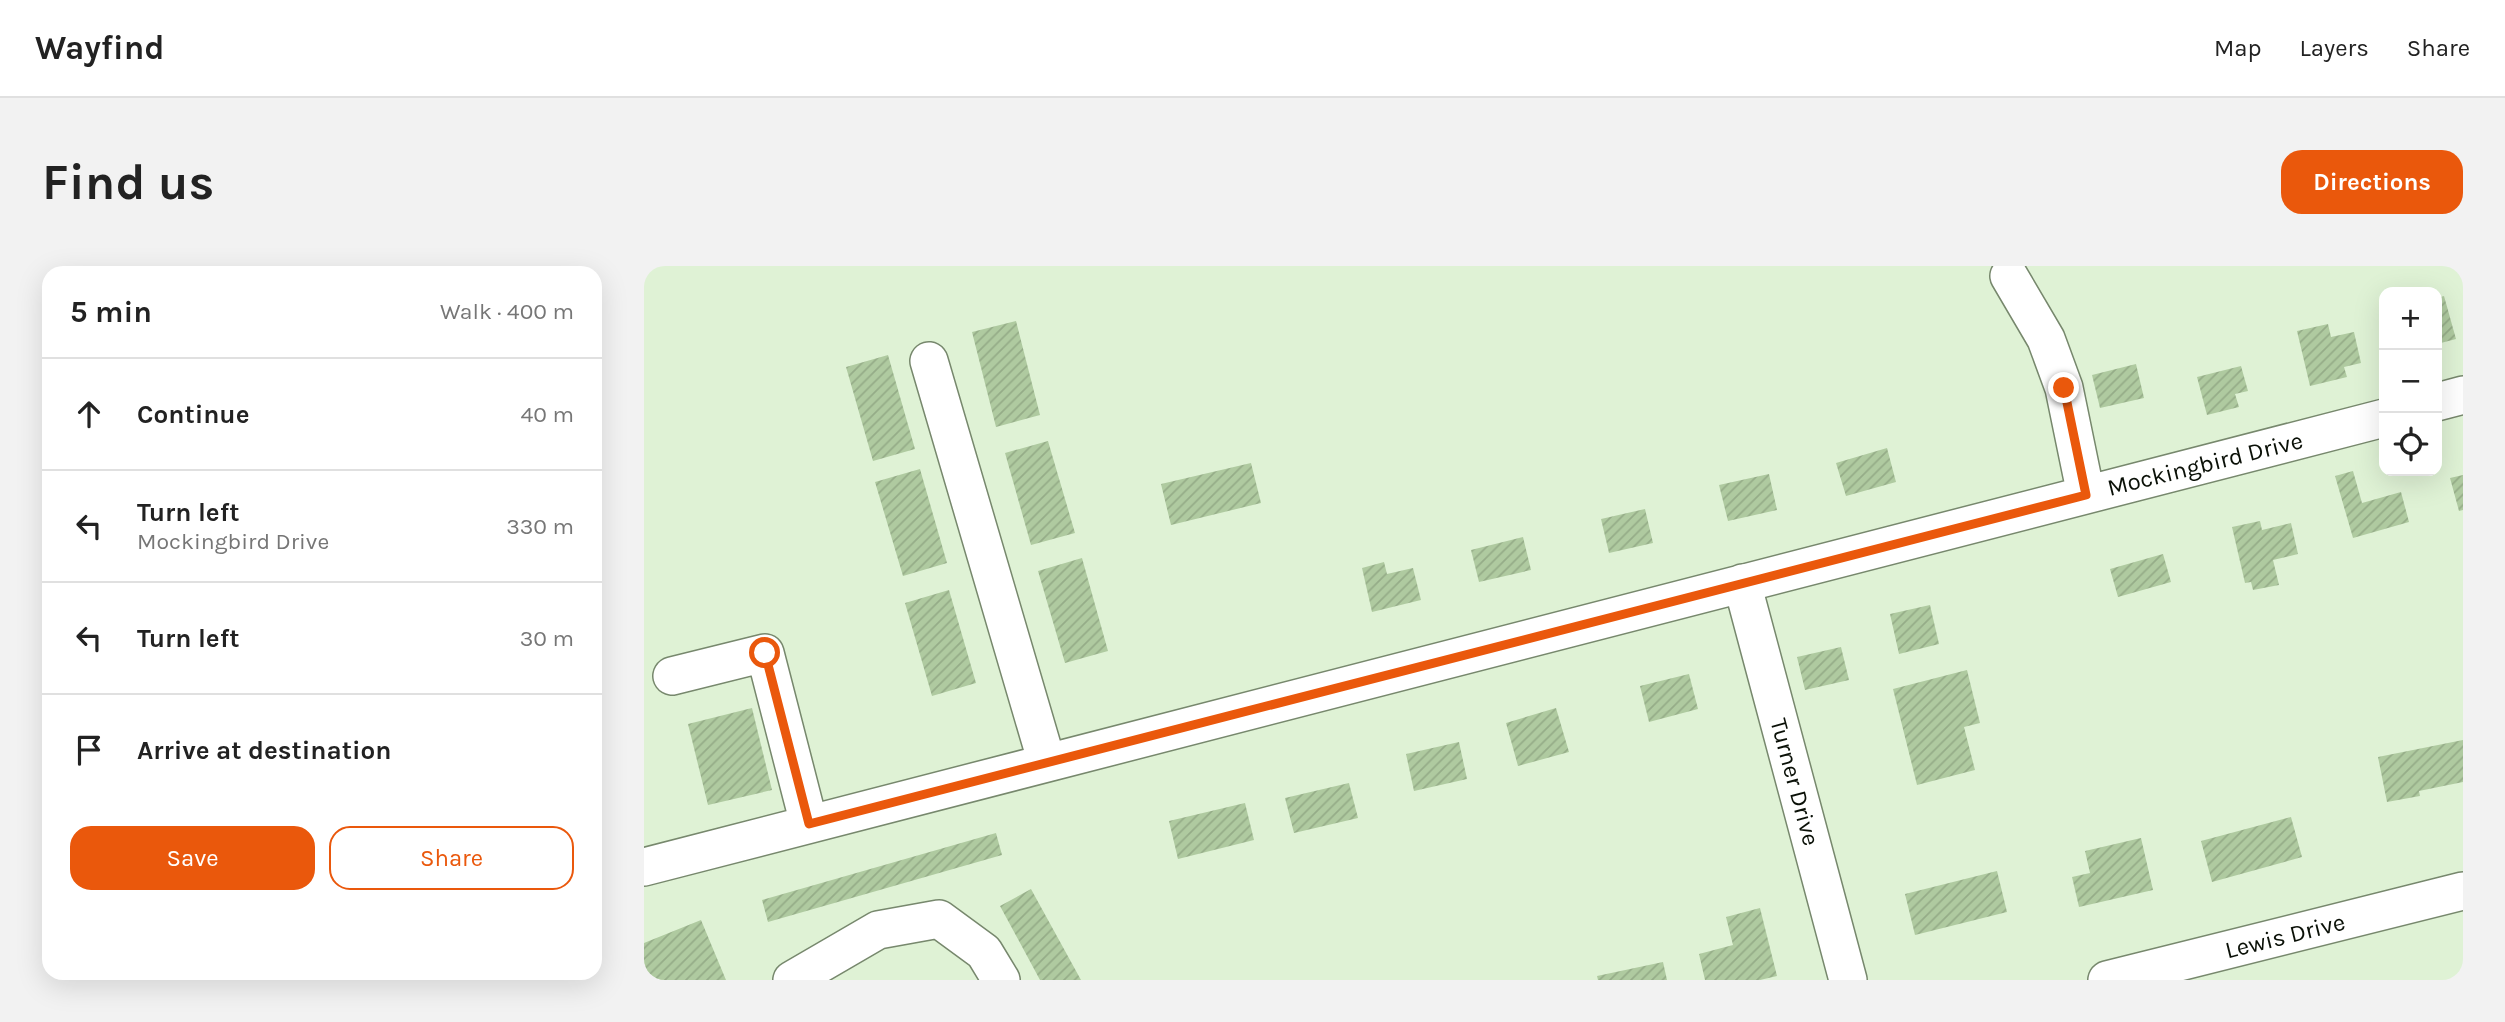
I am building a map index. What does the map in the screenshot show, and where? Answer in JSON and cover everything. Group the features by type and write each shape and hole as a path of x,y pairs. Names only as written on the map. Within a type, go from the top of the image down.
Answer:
{"street":[{"path":"2009,276 2046,339 2064,388 2086,495"},
{"path":"929,361 1047,763"},
{"path":"2442,401 2463,395"},
{"name":"Mockingbird Drive","path":"644,867 2379,419"},
{"name":"Turner Drive","path":"1742,583 1848,980"},
{"path":"672,677 765,653 809,824"},
{"name":"Lewis Drive","path":"2107,980 2463,891"},
{"path":"792,980 878,930 939,919 984,953 1001,980"}],"building":[{"path":"2442,297 2456,339 2442,343"},
{"path":"1016,321 1040,415 996,427 972,332"},
{"path":"2328,324 2331,337 2354,332 2361,363 2344,367 2347,377 2310,386 2297,331"},
{"path":"888,355 915,449 873,461 846,367"},
{"path":"2136,364 2144,398 2100,408 2092,375"},
{"path":"2241,366 2248,391 2235,394 2239,407 2207,415 2197,377"},
{"path":"1048,441 1075,533 1031,545 1005,453"},
{"path":"1887,448 1896,482 1846,496 1836,463"},
{"path":"1251,463 1261,503 1171,525 1161,484"},
{"path":"920,469 947,563 903,576 875,482"},
{"path":"2353,471 2362,503 2401,492 2409,522 2353,538 2335,476"},
{"path":"1769,474 1777,510 1728,521 1719,485"},
{"path":"2463,475 2463,510 2459,511 2450,478"},
{"path":"1645,509 1653,543 1609,553 1601,519"},
{"path":"2260,521 2262,530 2291,523 2298,554 2273,560 2279,585 2253,590 2251,582 2245,583 2232,527"},
{"path":"1523,537 1531,570 1479,582 1471,550"},
{"path":"2163,554 2171,582 2118,597 2110,569"},
{"path":"1082,558 1108,651 1065,663 1038,571"},
{"path":"1384,562 1387,574 1413,568 1421,600 1372,612 1362,568"},
{"path":"949,590 976,683 932,696 905,603"},
{"path":"1930,605 1939,644 1899,654 1890,614"},
{"path":"1841,647 1849,680 1805,690 1797,657"},
{"path":"1967,670 1980,723 1964,727 1975,770 1917,785 1893,689"},
{"path":"1689,674 1698,709 1649,722 1640,686"},
{"path":"752,708 772,790 708,805 688,724"},
{"path":"1556,708 1569,752 1518,766 1506,723"},
{"path":"2463,740 2463,782 2419,791 2420,796 2387,802 2378,757"},
{"path":"1459,742 1467,779 1414,791 1406,754"},
{"path":"1349,783 1358,818 1294,833 1285,798"},
{"path":"1245,803 1254,840 1178,859 1169,821"},
{"path":"2291,817 2302,857 2212,882 2201,841"},
{"path":"996,833 1002,855 768,922 762,900"},
{"path":"2141,838 2153,890 2079,907 2072,877 2090,873 2085,851"},
{"path":"1997,871 2007,912 1915,935 1905,894"},
{"path":"1031,889 1081,980 1040,980 1000,906"},
{"path":"1760,908 1777,976 1760,980 1705,980 1699,954 1733,945 1726,917"},
{"path":"701,920 726,980 644,980 644,943"},
{"path":"1663,962 1667,980 1598,980 1597,976"}],"route":[{"path":"765,653 809,824 2086,495 2064,388"}]}
